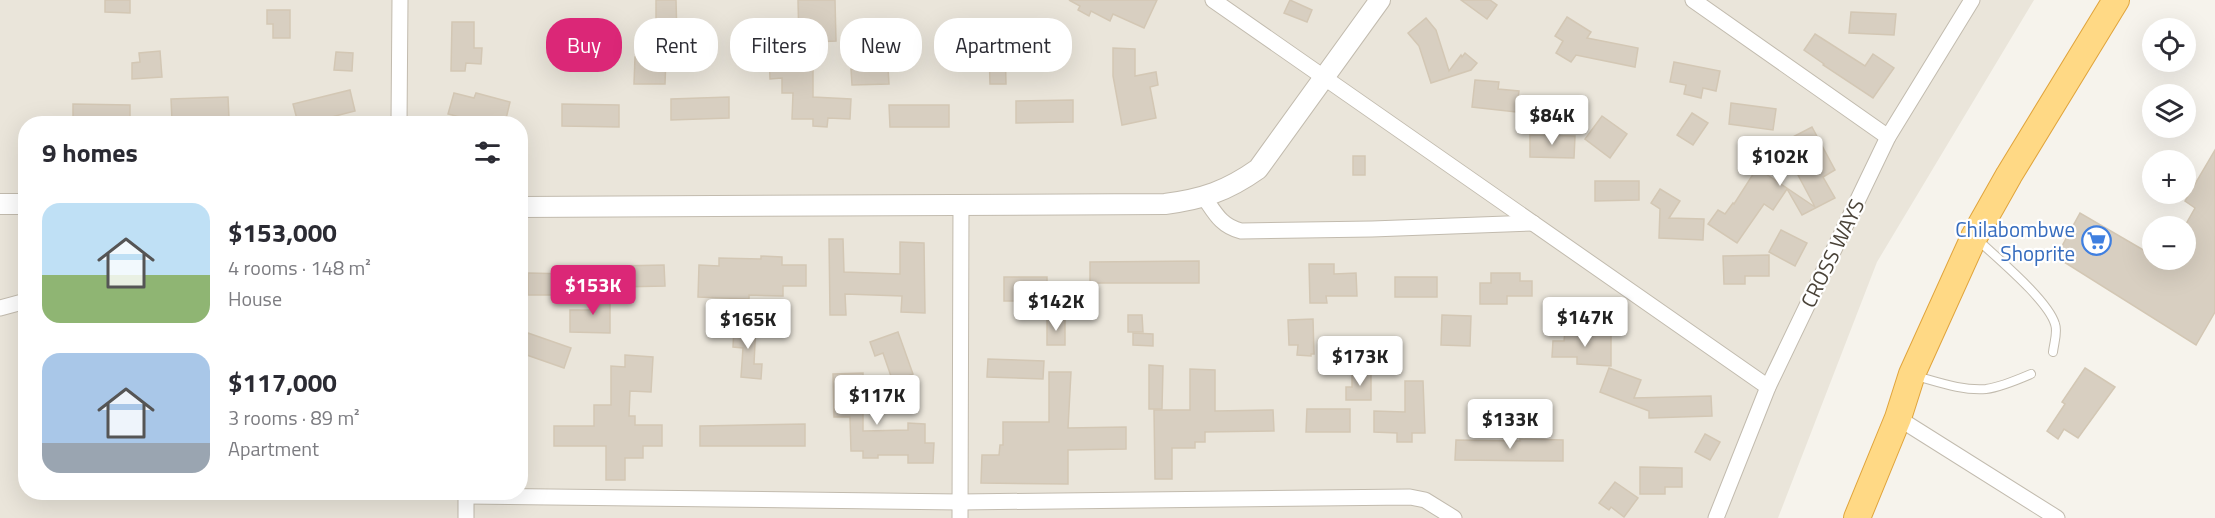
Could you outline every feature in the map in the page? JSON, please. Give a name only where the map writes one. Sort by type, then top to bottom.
[{"type":"highway","points":[[1857,518],[1898,418],[1912,374],[1974,237],[2116,0]]},
{"type":"street","points":[[399,116],[400,0]]},
{"type":"street","points":[[1213,0],[1768,387]]},
{"type":"street","points":[[528,207],[1165,204],[1204,197],[1218,193],[1258,169],[1380,0]]},
{"type":"street","points":[[1693,0],[1888,137]]},
{"type":"street","name":"CROSS WAYS","points":[[1716,518],[1768,387],[1888,137],[1972,0]]},
{"type":"street","points":[[1204,197],[1220,220],[1229,228],[1241,231],[1533,223]]},
{"type":"street","points":[[0,204],[18,204]]},
{"type":"street","points":[[960,510],[961,204]]},
{"type":"street","points":[[0,308],[18,303]]},
{"type":"street","points":[[1898,418],[2057,518]]},
{"type":"street","points":[[528,496],[960,510],[1410,497],[1425,500],[1454,518]]},
{"type":"street","points":[[466,500],[466,518]]},
{"type":"lane","points":[[1974,237],[2025,284],[2046,308],[2055,324],[2052,352]]},
{"type":"lane","points":[[1912,374],[1952,386],[1986,388],[2031,374]]},
{"type":"shaded area","points":[[0,0],[2034,0],[1877,262],[1778,518],[0,518]]},
{"type":"building","points":[[105,0],[130,0],[130,13],[105,12]]},
{"type":"building","points":[[656,0],[676,0],[676,18],[656,18]]},
{"type":"building","points":[[798,0],[835,0],[836,41],[828,41],[828,18],[798,18]]},
{"type":"building","points":[[1069,0],[1157,0],[1144,28],[1113,14],[1110,21],[1091,11],[1089,16],[1078,10],[1080,6]]},
{"type":"building","points":[[1290,0],[1312,10],[1307,22],[1284,13]]},
{"type":"building","points":[[1461,0],[1490,0],[1497,5],[1487,19]]},
{"type":"building","points":[[267,10],[290,10],[290,38],[273,38],[273,24],[267,24]]},
{"type":"building","points":[[1851,12],[1896,14],[1894,35],[1849,33]]},
{"type":"building","points":[[1567,17],[1591,32],[1587,38],[1638,48],[1635,67],[1576,55],[1571,62],[1556,53],[1563,41],[1555,36]]},
{"type":"building","points":[[1426,18],[1436,30],[1449,71],[1465,53],[1477,63],[1471,70],[1431,83],[1419,46],[1408,33]]},
{"type":"building","points":[[452,22],[474,22],[474,48],[482,48],[481,64],[466,63],[465,71],[451,71]]},
{"type":"building","points":[[1815,34],[1865,66],[1873,54],[1894,68],[1873,98],[1804,50]]},
{"type":"building","points":[[1113,48],[1135,49],[1135,76],[1156,72],[1158,85],[1150,87],[1156,118],[1122,125],[1113,76]]},
{"type":"building","points":[[160,51],[162,77],[132,79],[132,63],[140,62],[139,53]]},
{"type":"building","points":[[336,52],[353,53],[352,71],[334,70]]},
{"type":"building","points":[[1674,62],[1720,71],[1716,91],[1703,88],[1701,98],[1684,94],[1686,85],[1670,82]]},
{"type":"building","points":[[634,72],[665,72],[665,84],[634,84]]},
{"type":"building","points":[[770,72],[813,72],[813,97],[851,99],[850,119],[828,118],[827,127],[813,126],[813,119],[792,119],[793,93],[782,93],[782,78],[770,79]]},
{"type":"building","points":[[851,72],[888,72],[889,84],[852,85]]},
{"type":"building","points":[[990,72],[1006,72],[1006,84],[990,84]]},
{"type":"building","points":[[1475,80],[1499,82],[1498,89],[1519,91],[1516,112],[1472,107]]},
{"type":"building","points":[[350,90],[355,111],[335,116],[296,116],[293,104]]},
{"type":"building","points":[[454,93],[474,98],[476,93],[510,102],[507,116],[448,114]]},
{"type":"building","points":[[228,97],[229,116],[172,116],[171,99]]},
{"type":"building","points":[[729,97],[729,118],[671,120],[671,99]]},
{"type":"building","points":[[1073,100],[1073,122],[1016,123],[1016,101]]},
{"type":"building","points":[[1731,103],[1776,109],[1773,130],[1729,124]]},
{"type":"building","points":[[73,104],[130,105],[130,116],[73,116]]},
{"type":"building","points":[[562,104],[619,105],[619,127],[562,126]]},
{"type":"building","points":[[889,105],[949,105],[949,127],[890,127]]},
{"type":"building","points":[[1692,113],[1708,123],[1693,145],[1677,135]]},
{"type":"building","points":[[1602,116],[1627,134],[1610,158],[1585,139]]},
{"type":"building","points":[[1812,127],[1835,170],[1823,177],[1835,198],[1802,215],[1787,189],[1773,210],[1764,204],[1737,243],[1708,224],[1718,210],[1725,214],[1734,204],[1757,168],[1815,207],[1781,143]]},
{"type":"building","points":[[1530,135],[1575,136],[1574,158],[1530,157]]},
{"type":"building","name":"Chilabombwe Shoprite","points":[[2215,150],[2215,312],[2196,345],[2056,257],[2080,213],[2142,249],[2142,270],[2196,270],[2196,216],[2190,216],[2195,208],[2189,204],[2196,204],[2196,182]]},
{"type":"building","points":[[1353,156],[1365,156],[1365,175],[1353,175]]},
{"type":"building","points":[[1595,181],[1639,181],[1639,200],[1595,201]]},
{"type":"building","points":[[1660,189],[1680,201],[1669,218],[1704,219],[1703,240],[1659,238],[1660,209],[1651,203]]},
{"type":"building","points":[[1781,230],[1807,243],[1795,266],[1769,252]]},
{"type":"building","points":[[829,239],[843,239],[844,272],[900,274],[900,242],[924,243],[925,313],[901,312],[902,296],[845,294],[846,315],[830,315]]},
{"type":"building","points":[[1769,255],[1769,276],[1745,276],[1745,284],[1724,284],[1723,256]]},
{"type":"building","points":[[761,256],[782,257],[782,265],[806,265],[806,286],[783,286],[783,296],[749,295],[749,299],[698,297],[699,265],[719,266],[719,258],[761,259]]},
{"type":"building","points":[[1199,261],[1199,283],[1090,283],[1090,262]]},
{"type":"building","points":[[1309,264],[1334,264],[1334,274],[1356,273],[1357,296],[1326,296],[1327,303],[1310,303]]},
{"type":"building","points":[[664,265],[665,286],[619,287],[618,266]]},
{"type":"building","points":[[528,273],[570,274],[570,295],[528,295]]},
{"type":"building","points":[[1491,273],[1520,273],[1520,281],[1532,281],[1532,296],[1507,296],[1507,304],[1480,304],[1480,283],[1491,283]]},
{"type":"building","points":[[1004,277],[1047,277],[1047,301],[1004,301]]},
{"type":"building","points":[[1395,277],[1437,277],[1437,297],[1395,297]]},
{"type":"building","points":[[593,290],[610,290],[610,333],[570,332],[570,310],[594,310]]},
{"type":"building","points":[[1128,315],[1142,315],[1143,332],[1128,332]]},
{"type":"building","points":[[1442,315],[1471,316],[1470,346],[1441,345]]},
{"type":"building","points":[[1047,318],[1065,319],[1065,345],[1047,345]]},
{"type":"building","points":[[1313,319],[1314,354],[1311,356],[1297,355],[1298,345],[1289,345],[1288,320]]},
{"type":"building","points":[[745,322],[756,323],[754,364],[762,364],[761,379],[741,377],[743,348],[733,347],[734,327],[745,327]]},
{"type":"building","points":[[1565,331],[1611,332],[1611,366],[1577,364],[1577,357],[1552,357],[1553,341],[1564,341]]},
{"type":"building","points":[[898,332],[913,374],[893,382],[883,353],[875,356],[870,342]]},
{"type":"building","points":[[528,333],[571,348],[564,368],[528,355]]},
{"type":"building","points":[[1133,333],[1153,334],[1153,346],[1133,345]]},
{"type":"building","points":[[625,355],[653,357],[651,392],[630,391],[629,416],[635,416],[635,425],[662,425],[662,446],[643,446],[643,458],[625,458],[625,480],[606,480],[606,446],[554,446],[554,426],[594,426],[594,405],[611,405],[611,366],[625,367]]},
{"type":"building","points":[[988,359],[1044,361],[1043,379],[987,377]]},
{"type":"building","points":[[1149,365],[1163,366],[1162,409],[1149,409]]},
{"type":"building","points":[[1609,368],[1641,380],[1634,398],[1711,396],[1712,416],[1649,418],[1649,411],[1600,392]]},
{"type":"building","points":[[2085,368],[2115,387],[2078,438],[2064,429],[2058,439],[2047,431],[2065,404],[2062,402]]},
{"type":"building","points":[[1190,369],[1215,370],[1215,411],[1273,410],[1274,431],[1205,432],[1205,442],[1195,442],[1195,448],[1172,448],[1172,479],[1155,479],[1154,410],[1190,410]]},
{"type":"building","points":[[1049,372],[1071,372],[1068,428],[1126,427],[1126,449],[1068,450],[1068,484],[981,483],[982,455],[999,455],[1000,445],[1003,445],[1003,422],[1049,422]]},
{"type":"building","points":[[1352,372],[1371,372],[1371,400],[1346,400],[1346,387],[1352,387]]},
{"type":"building","points":[[863,373],[863,431],[908,430],[908,423],[925,424],[925,443],[934,443],[933,463],[908,463],[908,455],[878,455],[878,458],[863,458],[863,451],[851,451],[850,417],[834,417],[833,374]]},
{"type":"building","points":[[1405,381],[1423,381],[1425,433],[1412,433],[1412,442],[1397,442],[1397,433],[1374,432],[1374,411],[1405,412]]},
{"type":"building","points":[[1498,400],[1517,400],[1518,416],[1498,417]]},
{"type":"building","points":[[1307,409],[1350,409],[1350,432],[1306,432]]},
{"type":"building","points":[[805,424],[805,446],[700,446],[700,426]]},
{"type":"building","points":[[1705,434],[1720,442],[1710,460],[1695,452]]},
{"type":"building","points":[[1520,439],[1563,440],[1563,461],[1455,460],[1456,440],[1520,441]]},
{"type":"building","points":[[1640,467],[1682,468],[1682,487],[1665,487],[1665,494],[1640,494]]},
{"type":"building","points":[[1615,482],[1638,498],[1624,517],[1611,507],[1609,510],[1599,503]]},
{"type":"place","name":"Chilabombwe Shoprite","points":[[2096,241]]}]
